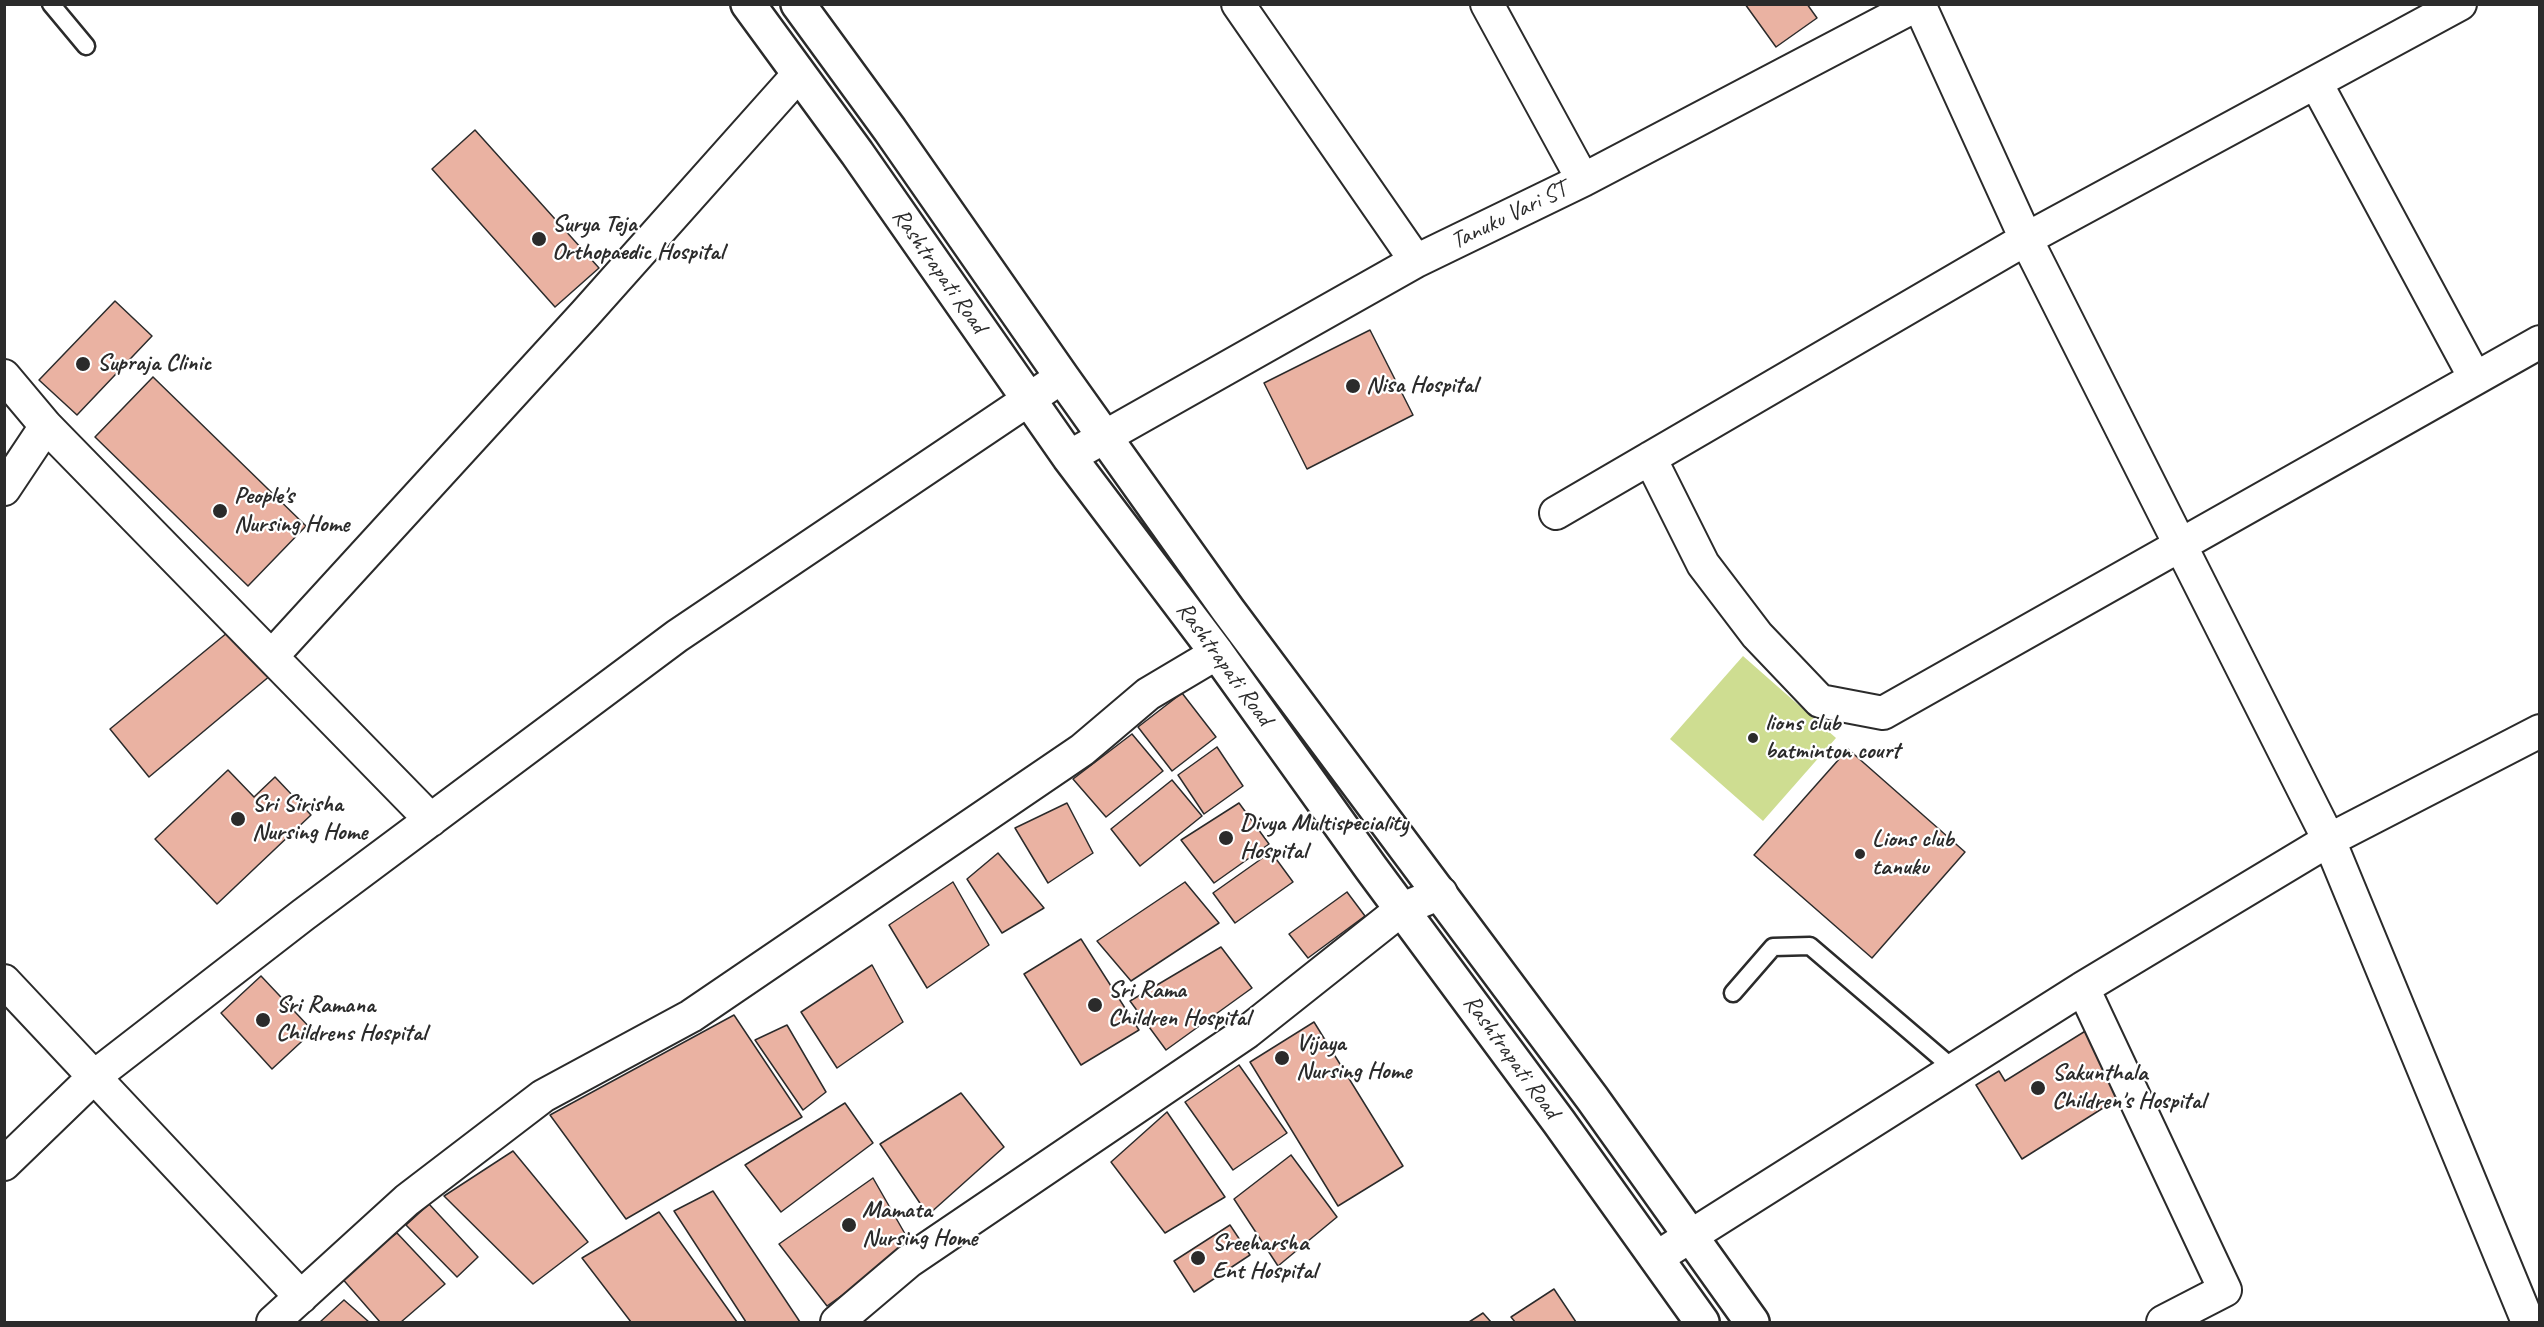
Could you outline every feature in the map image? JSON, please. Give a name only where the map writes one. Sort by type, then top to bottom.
[{"type":"street","name":"Rashtrapati Road","points":[[748,4],[1069,457],[1217,652],[1702,1323]]},
{"type":"street","name":"Rashtrapati Road","points":[[798,4],[890,130],[1228,610],[1441,893],[1752,1323]]},
{"type":"street","points":[[1238,4],[1416,261]]},
{"type":"street","points":[[1487,4],[1583,180]]},
{"type":"street","points":[[1918,4],[2026,239],[2329,840],[2528,1323]]},
{"type":"street","name":"Tanuku Vari ST","points":[[1069,457],[1416,261],[1583,180],[1918,4]]},
{"type":"street","points":[[1556,513],[2026,239],[2460,4]]},
{"type":"street","points":[[272,656],[585,314],[799,74]]},
{"type":"street","points":[[2316,83],[2475,378]]},
{"type":"street","points":[[1650,458],[1702,564],[1756,635],[1820,701],[1882,713],[2540,342]]},
{"type":"street","points":[[4,376],[46,426],[431,820]]},
{"type":"street","points":[[4,1164],[95,1076],[677,636],[1062,377]]},
{"type":"street","points":[[4,489],[46,426]]},
{"type":"street","points":[[273,1323],[407,1200],[543,1096],[691,1016],[1082,750],[1148,694],[1217,652]]},
{"type":"street","points":[[1656,1258],[2083,988],[2329,840],[2540,731]]},
{"type":"street","points":[[837,1323],[909,1261],[1247,1032],[1402,909],[1441,893]]},
{"type":"street","points":[[4,981],[301,1297]]},
{"type":"street","points":[[2083,988],[2226,1290],[2163,1323]]},
{"type":"lane","points":[[51,4],[86,45]]},
{"type":"lane","points":[[1734,993],[1773,947],[1810,946],[1955,1070]]},
{"type":"green space","name":"lions club batminton court","points":[[1743,656],[1836,738],[1763,821],[1670,739]]},
{"type":"building","points":[[1745,4],[1807,4],[1817,18],[1776,47]]},
{"type":"building","points":[[475,130],[599,268],[555,307],[432,169]]},
{"type":"building","points":[[115,301],[152,336],[77,415],[39,380]]},
{"type":"building","points":[[1370,330],[1413,415],[1307,469],[1264,383]]},
{"type":"building","points":[[153,377],[306,526],[248,586],[95,437]]},
{"type":"building","points":[[233,628],[271,675],[149,777],[110,729]]},
{"type":"building","points":[[1182,693],[1216,737],[1172,771],[1138,727]]},
{"type":"building","points":[[1132,734],[1163,771],[1106,817],[1073,779]]},
{"type":"building","points":[[1217,747],[1243,786],[1204,814],[1178,775]]},
{"type":"building","name":"Lions club tanuku","points":[[1848,749],[1965,852],[1872,958],[1754,855]]},
{"type":"building","points":[[228,770],[254,797],[275,777],[311,815],[217,904],[155,839]]},
{"type":"building","points":[[1172,780],[1202,816],[1140,866],[1111,829]]},
{"type":"building","points":[[1067,803],[1093,853],[1048,883],[1015,828]]},
{"type":"building","points":[[1239,803],[1269,844],[1214,883],[1181,840]]},
{"type":"building","points":[[1271,852],[1293,882],[1235,923],[1213,893]]},
{"type":"building","points":[[998,853],[1044,908],[1002,933],[967,879]]},
{"type":"building","points":[[953,882],[989,945],[927,988],[889,925]]},
{"type":"building","points":[[1185,882],[1219,923],[1131,981],[1097,941]]},
{"type":"building","points":[[1347,892],[1365,916],[1308,958],[1289,934]]},
{"type":"building","points":[[1081,939],[1139,1030],[1081,1065],[1024,974]]},
{"type":"building","points":[[1221,947],[1252,988],[1166,1050],[1130,1001]]},
{"type":"building","points":[[872,965],[903,1022],[837,1068],[801,1012]]},
{"type":"building","points":[[261,976],[313,1031],[272,1069],[221,1013]]},
{"type":"building","points":[[734,1015],[802,1117],[626,1219],[550,1115]]},
{"type":"building","points":[[1314,1022],[1403,1166],[1338,1206],[1250,1062]]},
{"type":"building","points":[[787,1025],[826,1092],[803,1110],[755,1040]]},
{"type":"building","points":[[2087,1030],[2127,1093],[2022,1159],[1976,1085],[1999,1071],[2005,1081]]},
{"type":"building","points":[[1239,1065],[1287,1133],[1233,1170],[1185,1102]]},
{"type":"building","points":[[961,1093],[1004,1147],[928,1215],[880,1144]]},
{"type":"building","points":[[845,1103],[873,1143],[781,1212],[745,1165]]},
{"type":"building","points":[[1167,1112],[1225,1197],[1165,1233],[1111,1162]]},
{"type":"building","points":[[513,1151],[588,1242],[533,1284],[444,1196]]},
{"type":"building","points":[[1291,1155],[1337,1217],[1278,1266],[1234,1199]]},
{"type":"building","points":[[873,1178],[912,1246],[827,1306],[779,1244]]},
{"type":"building","points":[[713,1191],[800,1322],[746,1322],[674,1211]]},
{"type":"building","points":[[429,1204],[478,1257],[457,1277],[406,1225]]},
{"type":"building","points":[[659,1212],[737,1322],[631,1322],[582,1258]]},
{"type":"building","points":[[1230,1225],[1250,1255],[1194,1292],[1174,1261]]},
{"type":"building","points":[[397,1233],[445,1284],[401,1322],[380,1322],[340,1276]]},
{"type":"building","points":[[1554,1289],[1576,1322],[1515,1322],[1511,1317]]},
{"type":"building","points":[[344,1300],[369,1322],[320,1322]]},
{"type":"building","points":[[1483,1313],[1491,1322],[1469,1322]]},
{"type":"place","name":"Surya Teja Orthopaedic Hospital","points":[[539,239]]},
{"type":"place","name":"Supraja Clinic","points":[[83,364]]},
{"type":"place","name":"Nisa Hospital","points":[[1353,386]]},
{"type":"place","name":"People's Nursing Home","points":[[220,511]]},
{"type":"place","name":"lions club batminton court","points":[[1753,738]]},
{"type":"place","name":"Sri Sirisha Nursing Home","points":[[238,819]]},
{"type":"place","name":"Divya Multispeciality Hospital","points":[[1226,838]]},
{"type":"place","name":"Lions club tanuku","points":[[1860,854]]},
{"type":"place","name":"Sri Rama Children Hospital","points":[[1095,1005]]},
{"type":"place","name":"Sri Ramana Childrens Hospital","points":[[263,1020]]},
{"type":"place","name":"Vijaya Nursing Home","points":[[1282,1058]]},
{"type":"place","name":"Sakunthala Children's Hospital","points":[[2038,1088]]},
{"type":"place","name":"Mamata Nursing Home","points":[[849,1225]]},
{"type":"place","name":"Sreeharsha Ent Hospital","points":[[1198,1258]]}]
